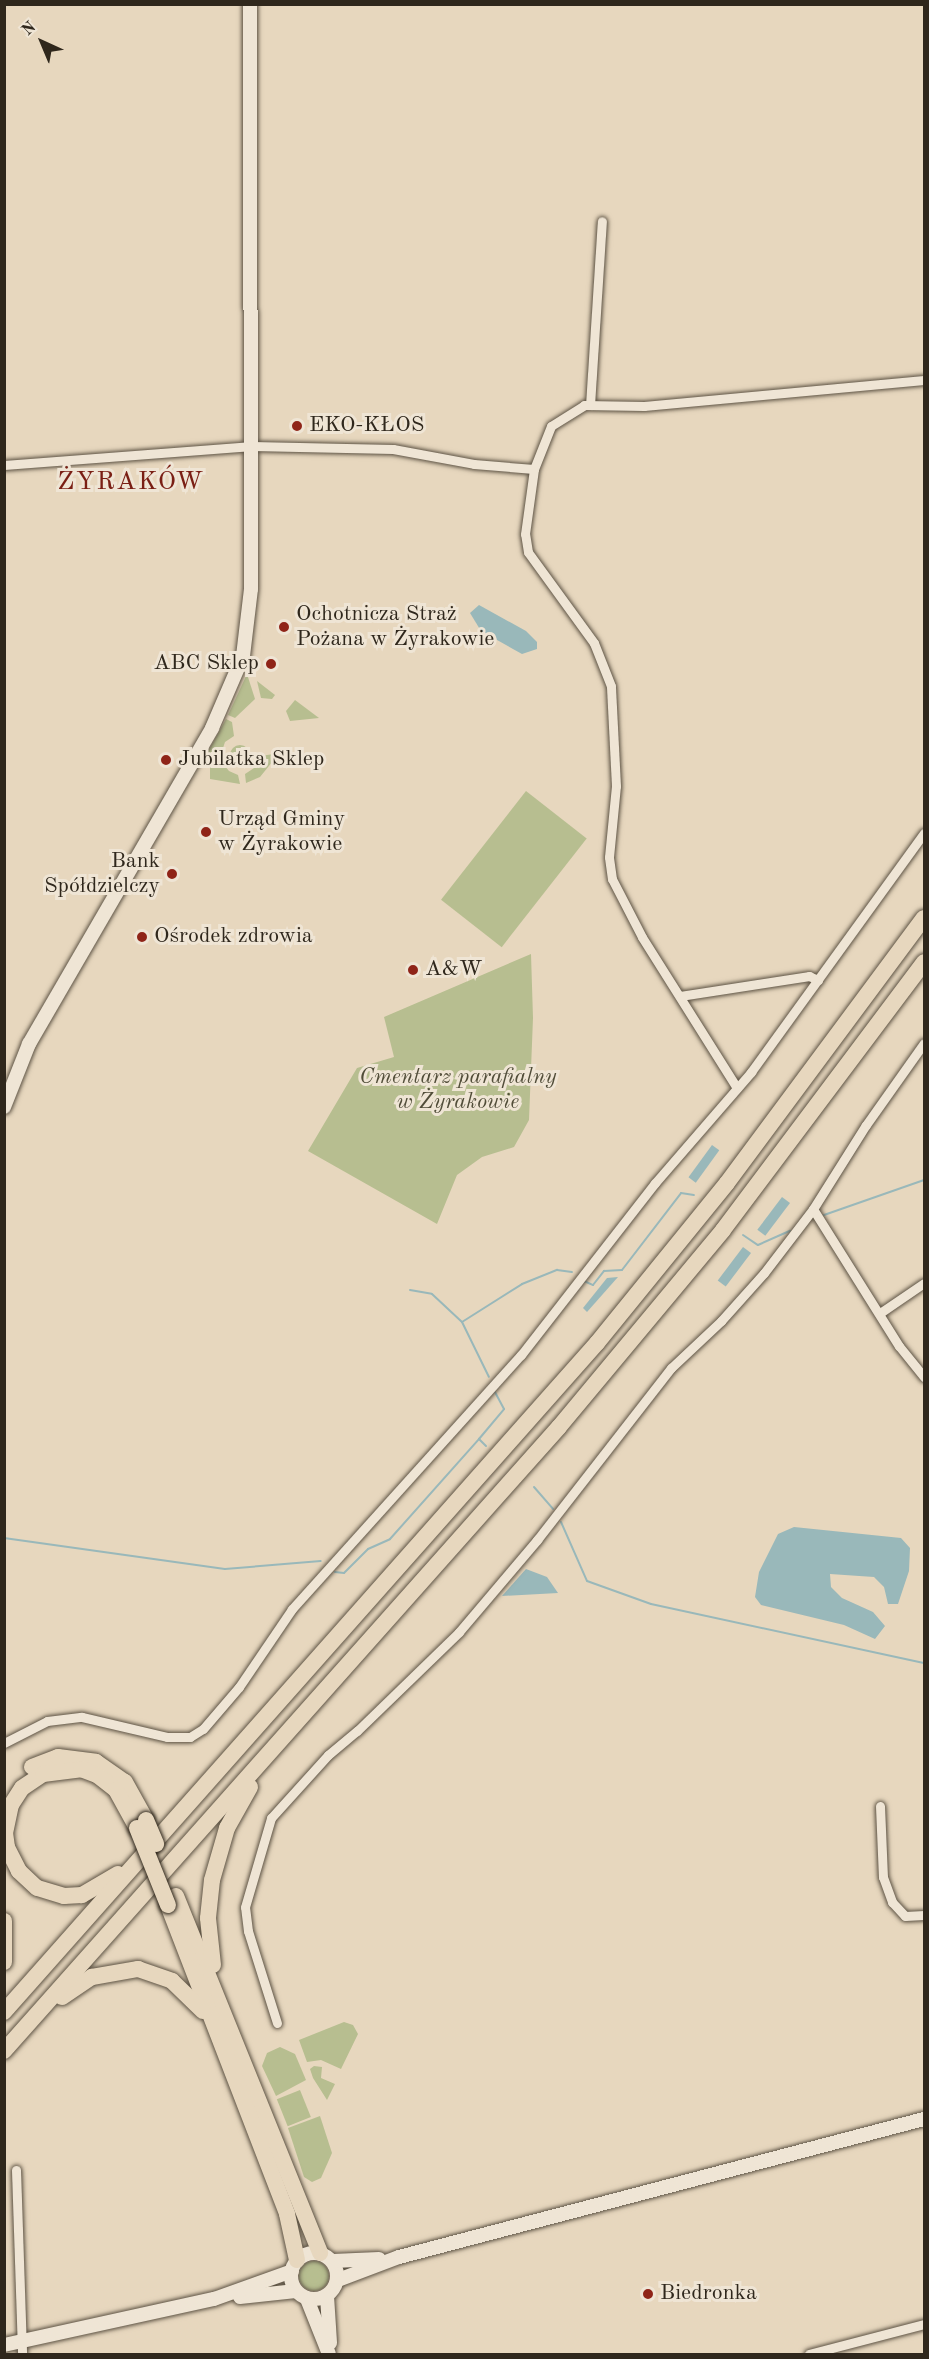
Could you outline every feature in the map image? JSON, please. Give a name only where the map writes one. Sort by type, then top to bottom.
[{"type":"highway","points":[[4,2012],[546,1402],[680,1242],[765,1133],[924,918]]},
{"type":"highway","points":[[4,2051],[559,1427],[700,1260],[924,962]]},
{"type":"highway","points":[[221,2004],[208,1935],[216,1861],[235,1811],[284,1738]]},
{"type":"highway","points":[[4,1794],[16,1779],[40,1762],[68,1756],[87,1759],[111,1770],[125,1782],[172,1900],[221,2043],[287,2214],[294,2265]]},
{"type":"highway","points":[[142,1824],[110,1784],[88,1771],[72,1768],[43,1773],[22,1788],[11,1806],[5,1833],[10,1855],[24,1877],[45,1892],[73,1896],[90,1893],[109,1881],[162,1836]]},
{"type":"highway","points":[[172,1900],[221,2004],[326,2257]]},
{"type":"highway","points":[[4,1921],[4,1962]]},
{"type":"highway","points":[[25,2028],[92,1977],[138,1969],[164,1976],[183,1987],[206,2015],[221,2043]]},
{"type":"street","points":[[4,1107],[28,1044],[212,728],[240,666],[251,589],[250,4]]},
{"type":"street","points":[[590,405],[602,221]]},
{"type":"street","points":[[737,1088],[642,937],[612,879],[609,857],[616,786],[610,686],[594,643],[528,552],[525,534],[534,469],[551,426],[590,405],[645,406],[924,380]]},
{"type":"street","points":[[4,465],[252,446],[393,449],[466,463],[534,469]]},
{"type":"street","points":[[4,1743],[47,1721],[82,1717],[167,1737],[190,1737],[203,1729],[239,1687],[292,1609],[521,1355],[655,1183],[737,1088],[819,980],[924,833]]},
{"type":"street","points":[[680,996],[809,976],[819,980]]},
{"type":"street","points":[[277,2023],[248,1931],[245,1907],[271,1818],[327,1755],[459,1632],[537,1540],[671,1368],[721,1322],[813,1209],[866,1125],[924,1043]]},
{"type":"street","points":[[813,1209],[924,1377]]},
{"type":"street","points":[[880,1313],[924,1283]]},
{"type":"street","points":[[880,1806],[883,1877],[892,1902],[905,1916],[924,1915]]},
{"type":"street","points":[[330,2355],[327,2296],[338,2280],[399,2257],[924,2119]]},
{"type":"street","points":[[16,2170],[22,2348]]},
{"type":"street","points":[[4,2345],[22,2348],[214,2299],[294,2265],[308,2253],[326,2257],[399,2257]]},
{"type":"street","points":[[326,2257],[338,2280]]},
{"type":"street","points":[[294,2265],[302,2295],[330,2355]]},
{"type":"street","points":[[214,2299],[327,2296]]},
{"type":"street","points":[[809,2355],[924,2324]]},
{"type":"green space","points":[[247,674],[255,699],[235,718],[228,715]]},
{"type":"green space","points":[[257,681],[275,695],[272,699],[261,698]]},
{"type":"green space","points":[[295,700],[319,718],[290,721],[286,711]]},
{"type":"green space","points":[[226,719],[232,722],[234,736],[225,742],[221,754],[205,757]]},
{"type":"green space","points":[[240,745],[247,748],[250,755],[247,762],[240,765],[233,762],[230,755],[233,748]]},
{"type":"green space","points":[[274,754],[277,756],[260,777],[246,783],[245,774],[257,766],[260,756]]},
{"type":"green space","points":[[221,761],[229,771],[238,775],[240,784],[210,779],[210,762]]},
{"type":"green space","points":[[526,791],[587,838],[502,947],[441,900]]},
{"type":"green space","name":"Cmentarz parafialny w Żyrakowie","points":[[531,954],[533,1018],[529,1120],[514,1147],[482,1157],[457,1175],[437,1224],[308,1151],[357,1068],[394,1057],[384,1017]]},
{"type":"green space","points":[[344,2022],[353,2025],[358,2034],[341,2069],[321,2060],[307,2062],[299,2040]]},
{"type":"green space","points":[[280,2047],[295,2054],[306,2080],[276,2096],[262,2066],[267,2053]]},
{"type":"green space","points":[[314,2066],[322,2067],[321,2078],[335,2084],[327,2100],[313,2078],[310,2069]]},
{"type":"green space","points":[[300,2090],[311,2117],[288,2126],[277,2099]]},
{"type":"green space","points":[[320,2116],[332,2153],[321,2178],[312,2182],[304,2177],[288,2128]]},
{"type":"green space","points":[[314,2261],[325,2265],[329,2276],[325,2287],[314,2291],[303,2287],[299,2276],[303,2265]]},
{"type":"water","points":[[479,605],[526,631],[537,642],[537,649],[522,654],[481,631],[470,613]]},
{"type":"water","points":[[712,1145],[719,1150],[696,1183],[688,1177]]},
{"type":"water","points":[[782,1197],[790,1203],[765,1236],[757,1230]]},
{"type":"water","points":[[743,1247],[751,1253],[726,1287],[718,1281]]},
{"type":"water","points":[[618,1277],[587,1312],[583,1308],[607,1278]]},
{"type":"water","points":[[794,1527],[901,1538],[910,1548],[909,1571],[898,1604],[888,1604],[884,1587],[874,1577],[830,1574],[831,1587],[842,1598],[873,1612],[885,1626],[875,1639],[844,1625],[761,1605],[755,1597],[759,1572],[778,1534]]},
{"type":"water","points":[[526,1569],[547,1577],[558,1593],[502,1596]]},
{"type":"waterway","points":[[824,1215],[924,1180]]},
{"type":"waterway","points":[[584,1281],[593,1285],[604,1271],[622,1270],[681,1193],[694,1195]]},
{"type":"waterway","points":[[743,1235],[758,1245],[790,1231]]},
{"type":"waterway","points":[[462,1322],[522,1284],[557,1270],[572,1272]]},
{"type":"waterway","points":[[410,1290],[432,1294],[462,1322],[489,1377]]},
{"type":"waterway","points":[[486,1446],[479,1439],[504,1409],[495,1392]]},
{"type":"waterway","points":[[335,1572],[344,1573],[368,1549],[390,1539],[479,1439]]},
{"type":"waterway","points":[[534,1487],[553,1509]]},
{"type":"waterway","points":[[561,1522],[587,1581],[651,1604],[924,1663]]},
{"type":"waterway","points":[[4,1538],[225,1569],[321,1561]]},
{"type":"place","name":"EKO-KŁOS","points":[[297,426]]},
{"type":"place","name":"Ochotnicza Straż Pożana w Żyrakowie","points":[[284,627]]},
{"type":"place","name":"ABC Sklep","points":[[271,664]]},
{"type":"place","name":"Jubilatka Sklep","points":[[166,760]]},
{"type":"place","name":"Urząd Gminy w Żyrakowie","points":[[206,832]]},
{"type":"place","name":"Bank Spółdzielczy","points":[[172,874]]},
{"type":"place","name":"Ośrodek zdrowia","points":[[142,937]]},
{"type":"place","name":"A&W","points":[[413,970]]},
{"type":"place","name":"Biedronka","points":[[648,2294]]},
{"type":"district","name":"ŻYRAKÓW","points":[[131,483]]}]
